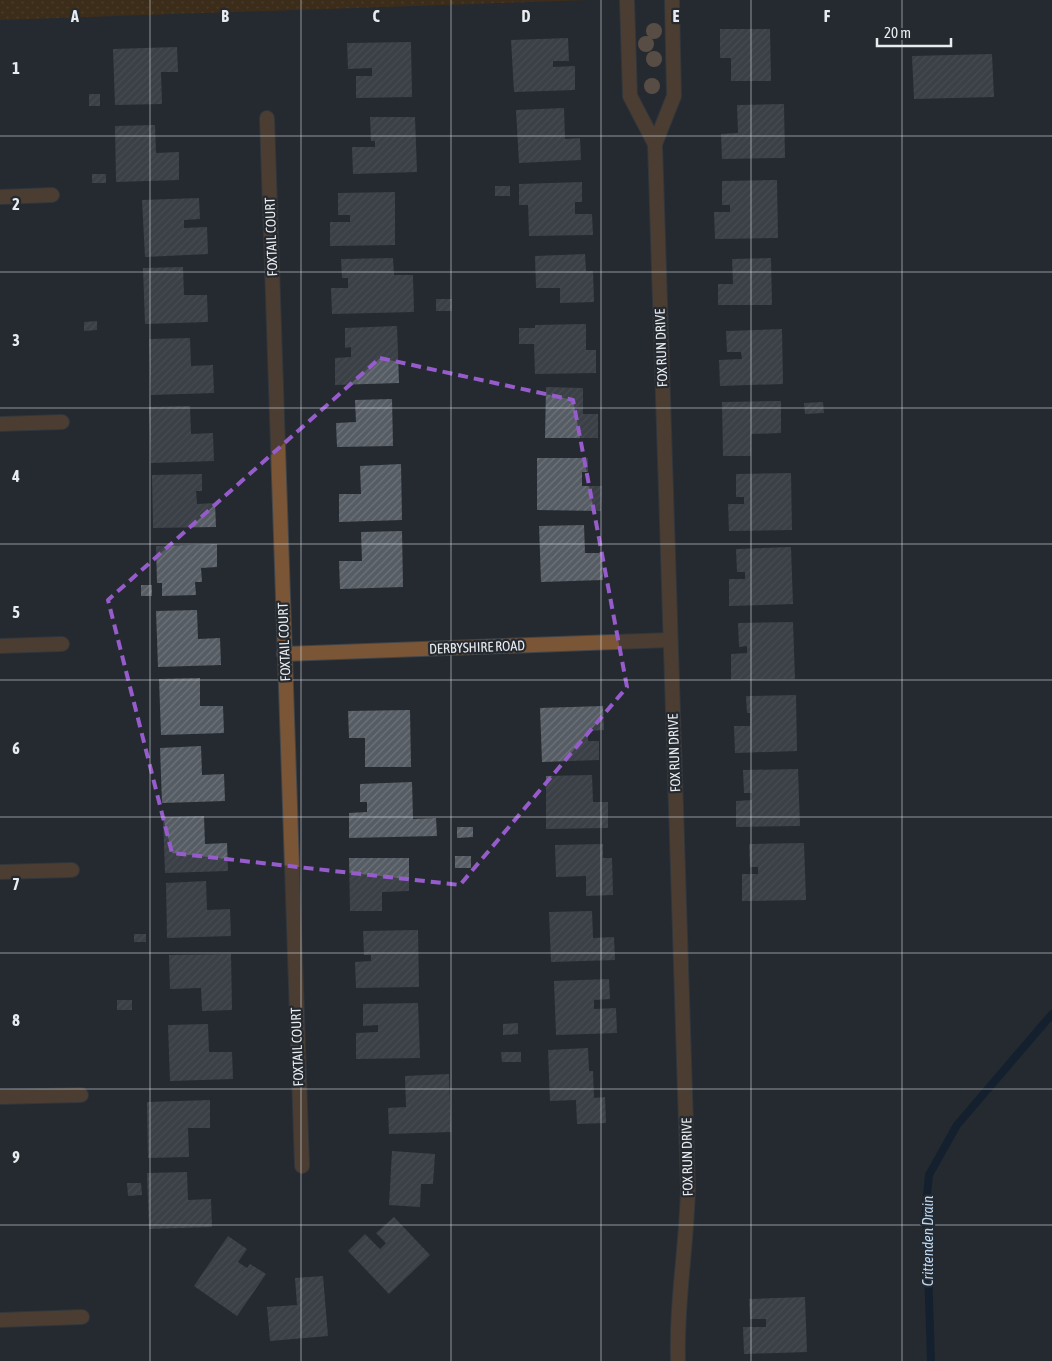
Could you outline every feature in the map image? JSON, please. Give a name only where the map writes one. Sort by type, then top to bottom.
[{"type":"street","name":"FOX RUN DRIVE","points":[[627,0],[630,96],[655,144]]},
{"type":"street","name":"FOX RUN DRIVE","points":[[672,0],[674,96],[655,144],[688,1187],[687,1226],[677,1340],[678,1361]]},
{"type":"street","name":"FOXTAIL COURT","points":[[267,118],[302,1166]]},
{"type":"street","points":[[0,197],[52,195]]},
{"type":"street","points":[[0,424],[62,422]]},
{"type":"street","name":"DERBYSHIRE ROAD","points":[[284,654],[670,640]]},
{"type":"street","points":[[0,646],[62,644]]},
{"type":"street","points":[[0,872],[72,870]]},
{"type":"street","points":[[0,1097],[80,1095]]},
{"type":"street","points":[[0,1320],[82,1317]]},
{"type":"highlighted area","points":[[380,358],[573,400],[627,687],[460,885],[172,853],[108,600]]},
{"type":"shaded area","points":[[0,0],[589,0],[0,20]]},
{"type":"building","points":[[720,29],[770,29],[771,81],[731,81],[731,58],[720,58]]},
{"type":"building","points":[[568,38],[569,61],[553,61],[553,67],[575,66],[575,90],[514,92],[511,40]]},
{"type":"building","points":[[411,42],[412,97],[356,98],[356,76],[372,76],[372,68],[348,69],[347,43]]},
{"type":"building","points":[[177,47],[178,72],[161,72],[162,104],[115,105],[113,49]]},
{"type":"building","points":[[992,54],[994,97],[914,99],[912,56]]},
{"type":"building","points":[[89,94],[100,94],[100,106],[89,106]]},
{"type":"building","points":[[784,104],[785,158],[722,159],[721,134],[738,133],[737,105]]},
{"type":"building","points":[[564,108],[565,139],[580,138],[581,160],[519,163],[516,110]]},
{"type":"building","points":[[370,117],[415,117],[417,172],[353,174],[352,147],[375,147],[375,141],[371,141]]},
{"type":"building","points":[[155,125],[156,153],[179,152],[179,180],[116,182],[115,126]]},
{"type":"building","points":[[92,174],[106,174],[106,183],[92,183]]},
{"type":"building","points":[[777,180],[778,238],[715,239],[714,212],[730,212],[730,205],[722,205],[722,181]]},
{"type":"building","points":[[582,182],[582,202],[575,202],[575,214],[592,214],[593,235],[529,236],[528,205],[519,205],[519,184]]},
{"type":"building","points":[[495,186],[510,186],[510,196],[495,196]]},
{"type":"building","points":[[395,192],[395,245],[330,246],[330,222],[350,222],[350,215],[338,215],[338,193]]},
{"type":"building","points":[[199,198],[200,219],[184,220],[184,228],[207,227],[208,254],[145,257],[142,200]]},
{"type":"building","points":[[585,254],[586,271],[593,271],[594,302],[560,303],[560,288],[536,288],[535,256]]},
{"type":"building","points":[[393,258],[394,275],[413,275],[414,312],[332,314],[331,288],[348,288],[348,278],[342,278],[341,259]]},
{"type":"building","points":[[771,258],[772,305],[718,305],[718,284],[733,284],[732,259]]},
{"type":"building","points":[[183,267],[184,295],[207,295],[208,322],[145,324],[143,268]]},
{"type":"building","points":[[436,299],[452,299],[452,311],[436,311]]},
{"type":"building","points":[[97,321],[97,330],[84,331],[84,322]]},
{"type":"building","points":[[586,324],[586,350],[596,350],[596,373],[535,374],[534,344],[519,344],[519,328],[535,328],[535,325]]},
{"type":"building","points":[[397,326],[399,383],[335,385],[335,358],[351,357],[351,347],[345,348],[345,328]]},
{"type":"building","points":[[782,329],[783,384],[720,386],[719,360],[742,359],[741,352],[727,352],[726,331]]},
{"type":"building","points":[[190,338],[191,366],[213,365],[214,393],[151,395],[149,339]]},
{"type":"building","points":[[546,387],[583,388],[583,414],[598,414],[598,438],[545,438]]},
{"type":"building","points":[[392,399],[393,446],[337,447],[336,423],[356,422],[355,400]]},
{"type":"building","points":[[781,401],[781,433],[751,434],[751,456],[723,456],[722,402]]},
{"type":"building","points":[[823,402],[824,413],[805,414],[804,403]]},
{"type":"building","points":[[190,406],[191,434],[213,433],[214,461],[151,463],[149,407]]},
{"type":"building","points":[[537,458],[588,458],[588,472],[582,472],[582,486],[602,486],[601,511],[537,510]]},
{"type":"building","points":[[401,464],[402,520],[339,522],[339,494],[361,494],[360,466]]},
{"type":"building","points":[[791,473],[792,530],[729,531],[728,504],[744,504],[744,497],[736,497],[736,474]]},
{"type":"building","points":[[202,474],[202,491],[196,491],[197,504],[215,503],[216,527],[153,528],[152,475]]},
{"type":"building","points":[[584,525],[585,553],[602,553],[603,580],[541,582],[539,526]]},
{"type":"building","points":[[402,531],[403,587],[340,589],[339,561],[362,561],[361,532]]},
{"type":"building","points":[[217,544],[217,567],[201,568],[202,582],[195,582],[196,595],[162,596],[162,583],[157,583],[156,546]]},
{"type":"building","points":[[791,547],[793,604],[729,606],[729,579],[745,579],[745,572],[737,572],[736,549]]},
{"type":"building","points":[[141,585],[152,585],[152,596],[141,596]]},
{"type":"building","points":[[197,610],[198,639],[220,638],[221,665],[158,667],[156,611]]},
{"type":"building","points":[[793,622],[795,679],[731,680],[731,654],[747,653],[747,646],[739,647],[738,623]]},
{"type":"building","points":[[200,678],[200,706],[223,706],[224,733],[161,735],[159,679]]},
{"type":"building","points":[[796,695],[797,751],[735,753],[734,726],[750,726],[750,713],[747,713],[746,696]]},
{"type":"building","points":[[603,706],[604,730],[588,731],[588,741],[599,741],[599,760],[542,762],[540,708]]},
{"type":"building","points":[[410,710],[411,767],[365,767],[365,738],[349,738],[348,711]]},
{"type":"building","points":[[201,746],[202,775],[224,774],[225,801],[162,803],[160,748]]},
{"type":"building","points":[[798,769],[800,826],[736,827],[736,801],[752,800],[752,793],[744,793],[743,770]]},
{"type":"building","points":[[592,775],[593,802],[608,802],[608,828],[546,829],[546,776]]},
{"type":"building","points":[[412,782],[413,819],[436,818],[437,836],[349,838],[349,813],[367,812],[367,802],[360,802],[360,784]]},
{"type":"building","points":[[204,816],[205,844],[227,843],[228,871],[165,873],[163,817]]},
{"type":"building","points":[[457,827],[473,827],[473,837],[457,838]]},
{"type":"building","points":[[804,843],[806,900],[742,901],[742,874],[758,874],[758,867],[750,867],[749,844]]},
{"type":"building","points":[[603,844],[603,858],[612,858],[613,895],[586,896],[586,876],[556,877],[555,845]]},
{"type":"building","points":[[455,856],[471,856],[471,868],[455,868]]},
{"type":"building","points":[[349,858],[409,858],[409,891],[382,892],[382,911],[350,911]]},
{"type":"building","points":[[206,881],[207,910],[230,909],[231,936],[167,938],[166,883]]},
{"type":"building","points":[[592,911],[593,938],[614,937],[615,960],[551,962],[549,912]]},
{"type":"building","points":[[418,930],[419,987],[356,988],[355,962],[371,961],[371,955],[364,955],[363,931]]},
{"type":"building","points":[[134,934],[146,934],[146,942],[134,942]]},
{"type":"building","points":[[231,954],[232,1010],[202,1011],[201,988],[170,989],[169,955]]},
{"type":"building","points":[[609,979],[610,999],[594,1000],[594,1009],[616,1008],[617,1033],[556,1035],[554,981]]},
{"type":"building","points":[[117,1000],[132,1000],[132,1010],[117,1010]]},
{"type":"building","points":[[418,1003],[420,1058],[356,1059],[356,1033],[378,1032],[378,1025],[363,1026],[363,1004]]},
{"type":"building","points":[[518,1023],[518,1034],[503,1035],[503,1024]]},
{"type":"building","points":[[208,1024],[209,1052],[232,1052],[233,1079],[170,1081],[168,1025]]},
{"type":"building","points":[[588,1048],[589,1071],[593,1071],[594,1098],[605,1097],[606,1123],[577,1124],[576,1100],[550,1101],[548,1050]]},
{"type":"building","points":[[501,1052],[521,1052],[521,1062],[502,1062]]},
{"type":"building","points":[[449,1074],[451,1132],[389,1134],[388,1108],[406,1107],[405,1076]]},
{"type":"building","points":[[210,1100],[210,1128],[188,1128],[189,1157],[148,1158],[147,1102]]},
{"type":"building","points":[[392,1151],[435,1154],[433,1184],[421,1184],[420,1207],[389,1205]]},
{"type":"building","points":[[187,1172],[188,1200],[211,1199],[212,1227],[149,1229],[147,1173]]},
{"type":"building","points":[[127,1183],[141,1183],[142,1195],[128,1196]]},
{"type":"building","points":[[394,1217],[430,1255],[389,1294],[348,1251],[365,1234],[380,1249],[386,1243],[376,1233]]},
{"type":"building","points":[[228,1236],[247,1249],[238,1262],[247,1268],[250,1264],[266,1274],[237,1316],[194,1286]]},
{"type":"building","points":[[323,1276],[328,1336],[270,1341],[267,1307],[297,1305],[295,1278]]},
{"type":"building","points":[[805,1297],[807,1352],[744,1354],[743,1327],[766,1327],[766,1319],[750,1319],[749,1299]]},
{"type":"waterway","name":"Crittenden Drain","points":[[931,1361],[926,1205],[929,1175],[957,1125],[1052,1014]]}]
